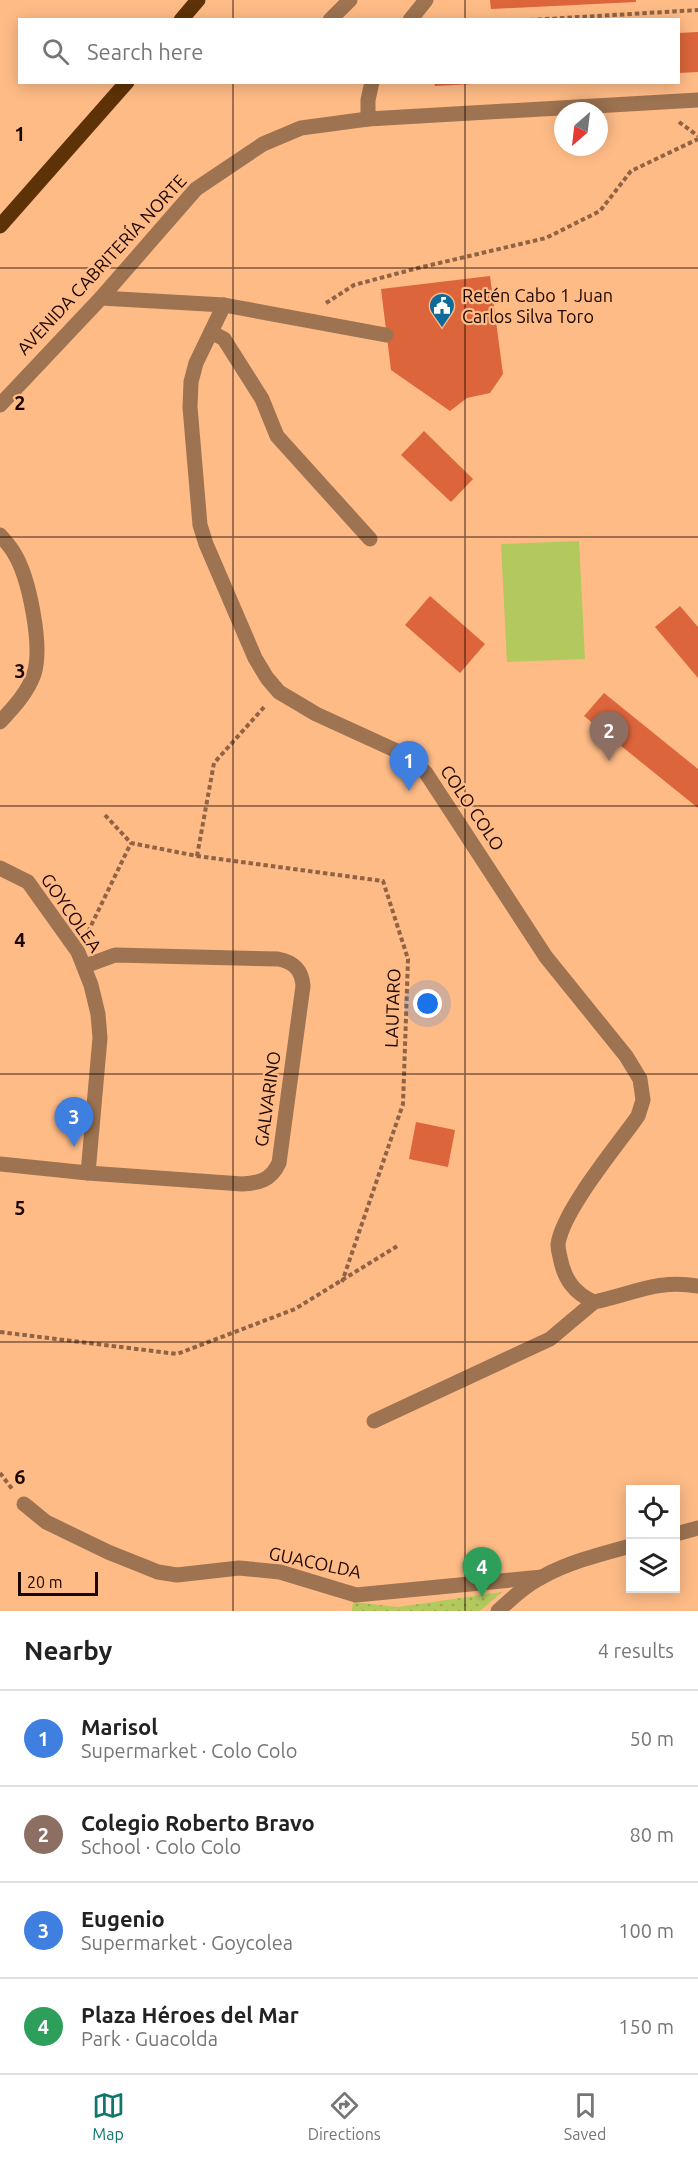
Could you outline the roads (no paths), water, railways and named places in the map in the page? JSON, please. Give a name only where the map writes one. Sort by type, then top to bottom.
[{"type":"main road","points":[[183,18],[198,0]]},
{"type":"main road","points":[[0,226],[125,84]]},
{"type":"street","points":[[332,18],[351,0]]},
{"type":"street","points":[[412,18],[426,0]]},
{"type":"street","points":[[368,119],[368,100],[372,84]]},
{"type":"street","name":"AVENIDA CABRITERÍA NORTE","points":[[0,405],[101,298],[196,189],[263,144],[301,128],[368,119],[698,100]]},
{"type":"street","points":[[101,298],[224,305],[386,335]]},
{"type":"street","name":"COLO COLO","points":[[224,305],[196,363],[191,382],[190,399],[200,525],[255,658],[279,692],[316,714],[410,757],[426,773],[546,957],[626,1056],[640,1078],[643,1100],[638,1116],[568,1214],[558,1245],[562,1269],[571,1286],[582,1297],[594,1302]]},
{"type":"street","points":[[211,332],[224,339],[262,399],[277,436],[370,539]]},
{"type":"street","points":[[0,535],[14,553],[25,579],[34,619],[37,659],[33,675],[23,695],[0,722]]},
{"type":"street","name":"GOYCOLEA","points":[[0,868],[28,882],[82,959],[98,1014],[100,1038],[88,1173]]},
{"type":"street","name":"GALVARINO","points":[[0,1164],[88,1173],[257,1184],[268,1179],[279,1164],[303,986],[302,976],[297,968],[288,961],[278,959],[115,956],[82,959]]},
{"type":"street","points":[[374,1421],[550,1340],[594,1302],[654,1285],[698,1286]]},
{"type":"street","name":"GUACOLDA","points":[[24,1504],[46,1522],[108,1552],[158,1572],[177,1575],[239,1568],[280,1572],[356,1594],[542,1576]]},
{"type":"street","points":[[680,1533],[698,1528]]},
{"type":"street","name":"GUACOLDA","points":[[498,1611],[542,1576],[626,1547]]},
{"type":"place","name":"Retén Cabo 1 Juan Carlos Silva Toro","points":[[442,329]]},
{"type":"place","name":"Colegio Roberto Bravo","points":[[609,761]]},
{"type":"place","name":"Marisol","points":[[409,791]]},
{"type":"place","name":"Eugenio","points":[[74,1147]]},
{"type":"place","name":"Plaza Héroes del Mar","points":[[482,1597]]}]
